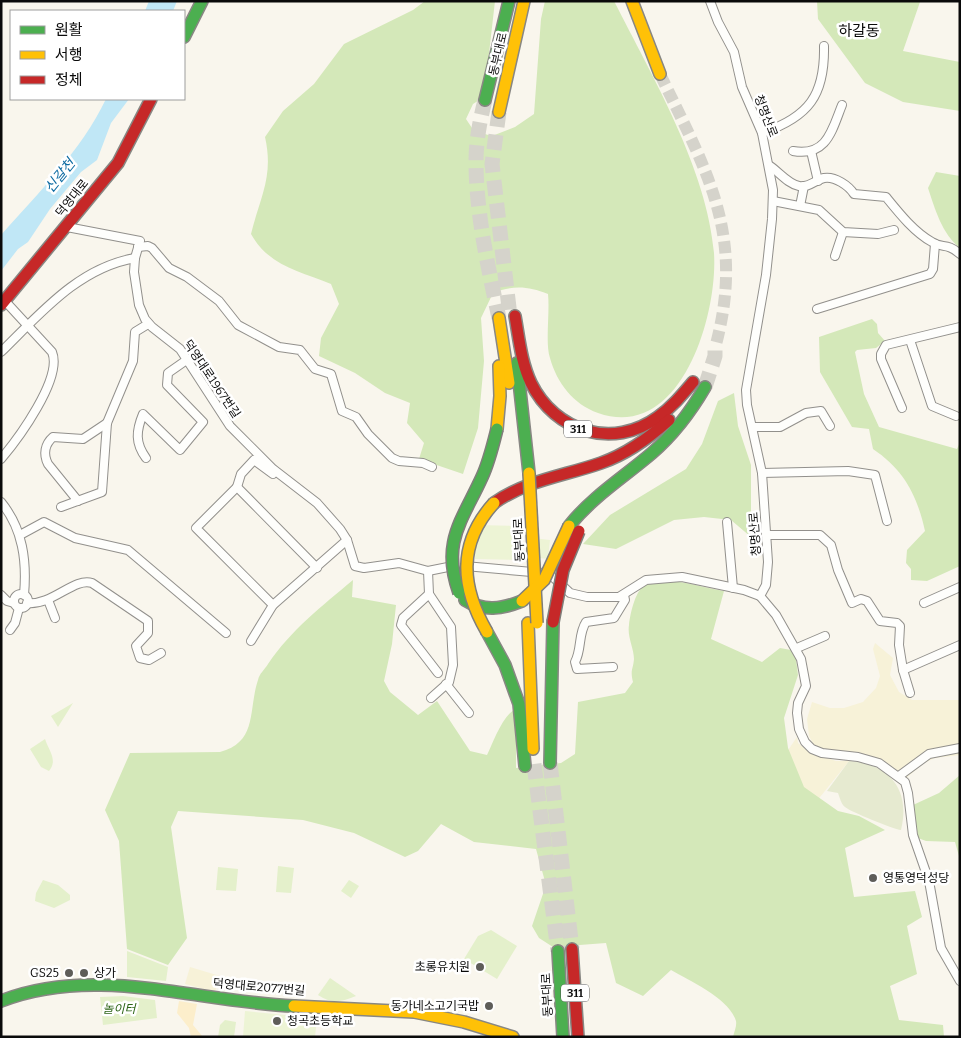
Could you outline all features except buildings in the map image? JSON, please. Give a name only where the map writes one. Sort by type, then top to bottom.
[{"type":"main road","points":[[185,35],[202,1]]},
{"type":"main road","name":"동부대로","points":[[485,100],[510,1]]},
{"type":"main road","name":"동부대로","points":[[499,112],[524,1]]},
{"type":"main road","points":[[632,1],[660,74]]},
{"type":"main road","name":"덕영대로","points":[[3,303],[118,163],[151,100]]},
{"type":"main road","name":"동부대로","points":[[574,529],[563,570],[553,622],[550,664],[550,763],[533,623],[526,477],[513,316],[523,362],[534,389],[553,412],[582,431],[611,436],[641,429],[670,410],[701,385]]},
{"type":"main road","name":"동부대로","points":[[526,477],[495,318],[499,376],[497,429],[483,475],[458,523],[452,543],[451,566],[459,593],[470,603],[482,608],[498,608],[522,601],[544,580],[574,529]]},
{"type":"main road","name":"311","points":[[526,477],[601,463],[637,446],[671,418],[701,385]]},
{"type":"main road","name":"311","points":[[574,529],[652,463],[678,436],[696,412],[701,385]]},
{"type":"main road","name":"동부대로","points":[[526,477],[494,503],[479,521],[473,534],[469,554],[469,588],[474,608],[505,665],[519,704],[529,765],[533,623]]},
{"type":"main road","name":"311","points":[[572,949],[578,1037]]},
{"type":"main road","name":"동부대로","points":[[558,951],[563,1037]]},
{"type":"main road","name":"덕영대로2077번길","points":[[1,1001],[9,996],[54,986],[100,985],[268,1004],[414,1012],[470,1023],[513,1037]]},
{"type":"street","name":"청명산로","points":[[710,1],[718,22],[734,52],[742,87],[762,133],[770,166],[773,201],[766,274],[746,377],[747,404],[762,473],[766,535],[768,577],[760,596]]},
{"type":"street","points":[[762,133],[788,123],[814,100],[824,67],[824,46]]},
{"type":"street","points":[[793,151],[802,153],[811,151],[827,140],[842,105]]},
{"type":"street","points":[[811,151],[818,181]]},
{"type":"street","points":[[770,166],[790,183],[804,186],[828,178],[847,185],[854,194],[886,197],[901,216],[935,244],[950,246],[960,254]]},
{"type":"street","points":[[800,206],[804,186]]},
{"type":"street","points":[[773,201],[819,210],[843,232],[878,234],[894,230]]},
{"type":"street","points":[[61,507],[102,492],[107,423],[133,361],[135,332],[148,324],[136,293],[134,258],[140,241],[136,238],[67,227]]},
{"type":"street","points":[[835,256],[843,232]]},
{"type":"street","points":[[818,309],[930,274],[933,268],[935,244]]},
{"type":"street","points":[[138,247],[148,246],[152,248],[168,268],[187,277],[219,301],[238,325],[279,347],[300,350],[315,369],[331,374],[342,411],[356,417],[368,434],[392,458],[399,461],[423,462],[432,467]]},
{"type":"street","points":[[1,352],[48,306],[74,284],[120,261],[134,258]]},
{"type":"street","points":[[1,459],[36,410],[53,366],[52,352],[29,325],[3,303]]},
{"type":"street","name":"덕영대로1967번길","points":[[148,324],[174,343],[188,358],[230,426],[273,469],[317,503],[346,540],[355,566],[360,569],[399,562],[428,571],[458,566],[543,573],[553,577],[566,591],[574,595],[619,597],[624,595]]},
{"type":"street","points":[[902,408],[880,357],[887,344],[910,340],[960,326]]},
{"type":"street","points":[[910,340],[932,406],[956,416]]},
{"type":"street","points":[[146,458],[137,444],[139,424],[143,414],[180,450],[203,422],[167,385],[168,373],[188,358]]},
{"type":"street","points":[[753,427],[780,427],[806,413],[821,411],[830,426]]},
{"type":"street","points":[[78,500],[48,464],[45,456],[47,446],[53,437],[83,439],[107,423]]},
{"type":"street","points":[[273,605],[196,528],[237,487],[241,474],[254,460],[295,490],[298,489]]},
{"type":"street","points":[[762,473],[848,471],[875,475],[887,521]]},
{"type":"street","points":[[237,487],[317,568]]},
{"type":"street","points":[[1,502],[20,535],[25,567],[24,595],[27,603]]},
{"type":"street","points":[[20,535],[44,522],[75,538],[124,548],[226,632]]},
{"type":"street","points":[[727,522],[733,588]]},
{"type":"street","points":[[766,535],[820,535],[826,538],[831,545],[838,570],[852,603],[861,599],[868,601],[880,621],[896,623],[900,626],[899,645],[903,670],[910,693]]},
{"type":"street","points":[[250,641],[273,605],[317,568],[346,540]]},
{"type":"street","points":[[428,571],[429,594],[451,630],[453,670],[446,684],[431,698]]},
{"type":"street","points":[[613,667],[577,668],[575,662],[580,653],[580,635],[586,622],[614,618],[625,600],[624,595],[642,582],[660,578],[686,578],[760,596],[776,615],[797,648],[803,666],[806,684],[798,703],[797,713],[799,729],[805,742],[818,752],[834,756],[858,757],[876,762],[899,776],[905,782],[913,835],[929,881],[940,948],[960,981]]},
{"type":"street","points":[[1,596],[7,601],[23,607],[27,603],[48,600],[81,582],[92,583],[148,621],[148,633],[136,646],[140,658],[149,660],[161,653]]},
{"type":"street","points":[[924,602],[960,587]]},
{"type":"street","points":[[429,594],[403,618],[401,625],[438,673]]},
{"type":"street","points":[[10,630],[15,623],[16,597],[24,595]]},
{"type":"street","points":[[48,600],[55,618]]},
{"type":"street","points":[[797,648],[825,636]]},
{"type":"street","points":[[903,670],[960,645]]},
{"type":"street","points":[[446,684],[469,713]]},
{"type":"street","points":[[899,776],[929,754],[960,748]]},
{"type":"shaded area","points":[[875,643],[893,658],[890,675],[899,692],[912,700],[960,700],[960,755],[935,758],[924,763],[905,779],[883,762],[816,749],[809,736],[807,719],[812,702],[830,708],[844,708],[863,702],[876,688],[880,676],[873,649]]},
{"type":"shaded area","points":[[797,737],[798,743],[809,752],[836,761],[849,761],[812,807],[778,765]]},
{"type":"shaded area","points":[[190,967],[220,976],[215,992],[185,984]]},
{"type":"green space","points":[[425,1],[495,1],[484,97],[473,104],[466,119],[474,131],[492,136],[515,127],[534,114],[541,19],[545,1],[614,1],[676,124],[689,156],[701,189],[714,253],[714,279],[709,308],[701,339],[689,367],[672,391],[652,409],[627,417],[598,413],[581,404],[567,392],[557,376],[549,352],[548,294],[534,289],[520,288],[493,293],[481,318],[484,361],[478,428],[463,474],[419,459],[424,443],[407,423],[410,403],[385,393],[355,373],[319,356],[321,338],[339,304],[331,284],[296,271],[276,260],[258,245],[251,234],[267,176],[268,164],[265,137],[283,111],[314,84],[344,44],[413,10]]},
{"type":"green space","points":[[817,1],[920,2],[903,51],[960,62],[960,111],[903,102],[865,83],[818,19]]},
{"type":"green space","points":[[936,172],[960,176],[960,248],[948,236],[936,213],[928,188]]},
{"type":"green space","points":[[872,319],[877,324],[878,333],[885,341],[876,348],[857,350],[855,352],[864,394],[879,427],[957,449],[960,442],[960,566],[927,581],[911,580],[911,569],[906,563],[907,550],[925,531],[918,506],[908,484],[884,457],[873,449],[869,429],[852,427],[820,372],[819,337]]},
{"type":"green space","points":[[734,393],[738,426],[751,465],[751,537],[731,520],[704,517],[674,520],[616,549],[583,544],[610,515],[686,469],[702,444],[718,401]]},
{"type":"green space","points":[[476,525],[521,526],[521,560],[475,559]]},
{"type":"green space","points":[[533,538],[550,540],[548,559],[531,557]]},
{"type":"green space","points":[[353,580],[352,597],[396,605],[392,644],[384,681],[390,692],[418,715],[437,701],[470,751],[487,755],[503,723],[511,712],[516,709],[516,768],[561,763],[575,754],[578,702],[625,693],[633,682],[634,659],[629,625],[634,602],[643,586],[666,581],[724,591],[711,639],[762,662],[780,648],[791,650],[796,659],[798,675],[784,718],[788,748],[804,787],[838,811],[859,816],[885,830],[845,848],[854,897],[915,891],[922,917],[907,926],[917,974],[890,986],[899,1020],[943,1025],[944,1037],[733,1037],[736,1021],[726,1005],[708,991],[671,970],[643,996],[616,983],[606,943],[553,947],[539,938],[532,926],[546,885],[536,849],[474,842],[441,824],[418,851],[405,857],[354,833],[303,820],[178,811],[171,827],[187,938],[168,965],[127,949],[119,841],[105,810],[130,753],[220,752],[241,741],[250,724],[255,691],[261,674],[297,629]]},
{"type":"green space","points":[[73,703],[58,727],[51,716]]},
{"type":"green space","points":[[45,739],[53,759],[52,767],[49,771],[41,767],[30,749]]},
{"type":"green space","points":[[849,761],[875,767],[886,773],[894,781],[903,802],[901,830],[881,824],[845,807],[838,793],[827,791]]},
{"type":"green space","points":[[960,775],[959,856],[955,842],[926,841],[918,838],[913,805],[939,793]]},
{"type":"green space","points":[[278,866],[294,868],[291,893],[276,892]]},
{"type":"green space","points":[[218,867],[238,869],[236,891],[216,890]]},
{"type":"green space","points":[[43,880],[58,885],[70,895],[70,900],[54,908],[35,901],[36,893]]},
{"type":"green space","points":[[349,880],[359,886],[351,898],[341,891]]},
{"type":"green space","points":[[491,930],[517,946],[497,979],[464,959],[478,936]]},
{"type":"green space","points":[[127,951],[168,967],[166,981],[127,977]]},
{"type":"green space","points":[[330,978],[356,996],[346,1000],[332,1001],[318,995]]},
{"type":"green space","name":"놀이터","points":[[123,996],[155,1000],[157,1018],[103,1025],[100,997]]},
{"type":"green space","points":[[245,1011],[317,1018],[315,1037],[243,1037]]},
{"type":"green space","points":[[225,1020],[236,1022],[234,1037],[218,1037],[220,1025]]},
{"type":"sand","points":[[179,1001],[197,1004],[193,1025],[203,1037],[191,1037],[189,1028],[177,1013]]},
{"type":"water","points":[[149,1],[177,1],[173,10],[145,10]]},
{"type":"water","name":"신갈천","points":[[105,100],[128,100],[111,123],[97,160],[81,172],[50,209],[28,242],[18,249],[1,271],[1,235],[72,154]]},
{"type":"tunnel","points":[[660,74],[693,142],[706,174],[717,205],[724,237],[726,271],[723,308],[715,348]]},
{"type":"tunnel","points":[[485,100],[477,146],[478,200],[483,240],[499,318]]},
{"type":"tunnel","points":[[499,112],[492,164],[510,316]]},
{"type":"tunnel","points":[[705,387],[715,356],[715,348]]},
{"type":"tunnel","points":[[550,763],[572,949]]},
{"type":"tunnel","points":[[534,764],[558,951]]},
{"type":"traffic: fast","points":[[185,35],[202,1]]},
{"type":"traffic: fast","points":[[485,100],[509,1]]},
{"type":"traffic: fast","points":[[517,363],[529,473]]},
{"type":"traffic: fast","points":[[569,526],[598,496],[668,438],[688,413],[705,387]]},
{"type":"traffic: fast","points":[[459,593],[452,560],[456,532],[487,465],[497,429]]},
{"type":"traffic: fast","points":[[465,600],[486,608],[507,606],[522,601]]},
{"type":"traffic: fast","points":[[550,763],[553,622]]},
{"type":"traffic: fast","points":[[487,632],[505,665],[519,704],[525,766]]},
{"type":"traffic: fast","points":[[558,951],[563,1037]]},
{"type":"traffic: fast","points":[[1,1001],[37,990],[73,986],[110,985],[294,1006]]},
{"type":"traffic: slow","points":[[499,112],[524,1]]},
{"type":"traffic: slow","points":[[632,1],[660,74]]},
{"type":"traffic: slow","points":[[499,318],[509,383]]},
{"type":"traffic: slow","points":[[497,429],[500,396],[499,366]]},
{"type":"traffic: slow","points":[[529,473],[537,623]]},
{"type":"traffic: slow","points":[[487,632],[472,599],[467,566],[474,534],[482,518],[494,503]]},
{"type":"traffic: slow","points":[[522,601],[544,580],[569,526]]},
{"type":"traffic: slow","points":[[528,623],[533,749]]},
{"type":"traffic: slow","points":[[294,1006],[414,1012],[464,1022],[513,1037]]},
{"type":"traffic: jam","points":[[1,305],[118,163],[150,100]]},
{"type":"traffic: jam","points":[[515,316],[525,367],[531,383],[542,400],[555,414],[570,424],[587,431],[604,434],[623,432],[641,427],[668,409],[693,382]]},
{"type":"traffic: jam","points":[[494,503],[519,489],[601,463],[620,455],[646,439],[669,420]]},
{"type":"traffic: jam","points":[[553,622],[563,570],[579,531]]},
{"type":"traffic: jam","points":[[572,949],[578,1037]]},
{"type":"place","name":"영통영덕성당","points":[[873,878]]},
{"type":"place","name":"초롱유치원","points":[[480,967]]},
{"type":"place","name":"GS25","points":[[69,973]]},
{"type":"place","name":"상가","points":[[84,973]]},
{"type":"place","name":"동가네소고기국밥","points":[[489,1006]]},
{"type":"place","name":"청곡초등학교","points":[[277,1021]]},
{"type":"district","name":"하갈동","points":[[859,31]]}]
